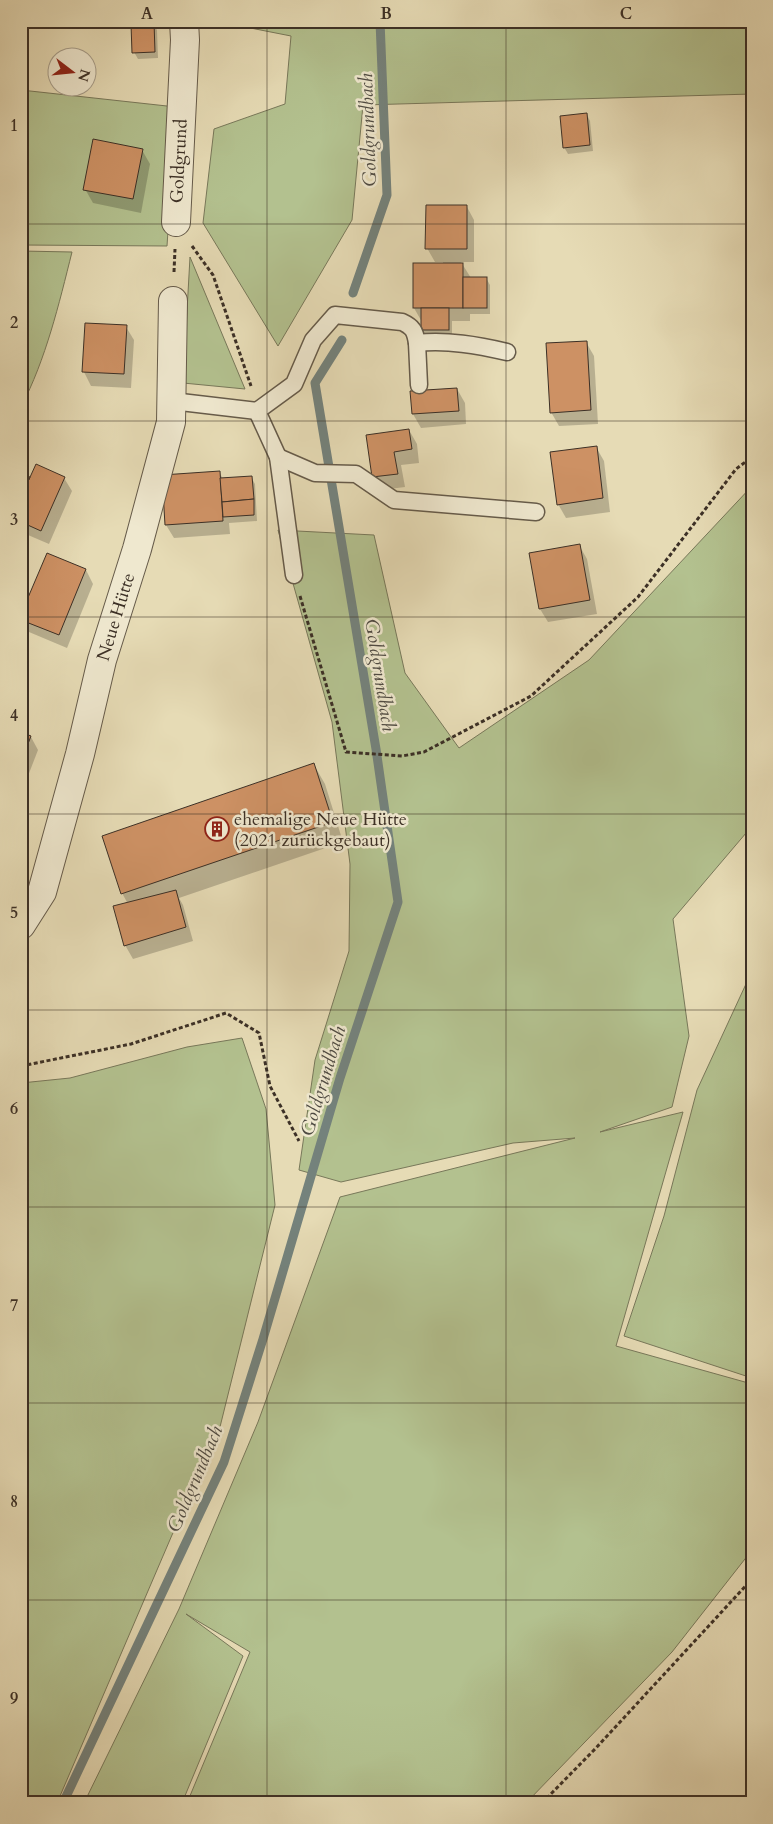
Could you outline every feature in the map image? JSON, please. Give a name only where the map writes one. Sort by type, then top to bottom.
[{"type":"street","name":"Goldgrund","points":[[176,222],[185,40],[184,21]]},
{"type":"street","name":"Neue Hütte","points":[[21,925],[42,892],[80,754],[102,660],[137,549],[171,422],[173,300]]},
{"type":"lane","points":[[172,401],[257,411],[294,384],[313,340],[336,315],[402,322],[410,325],[415,331],[417,343],[419,385]]},
{"type":"lane","points":[[417,343],[437,341],[471,343],[507,352]]},
{"type":"lane","points":[[257,411],[278,457],[294,575]]},
{"type":"lane","points":[[278,457],[315,473],[356,474],[394,500],[536,512]]},
{"type":"path","name":"Goldgrund","points":[[173,300],[176,222]]},
{"type":"path","points":[[176,222],[212,276],[249,376],[257,411]]},
{"type":"path","points":[[294,575],[346,752],[402,756],[424,752],[531,696],[638,597],[736,469],[752,457]]},
{"type":"path","points":[[21,1066],[132,1044],[226,1012],[259,1033],[270,1086],[299,1141]]},
{"type":"path","points":[[542,1803],[596,1748],[752,1579]]},
{"type":"green space","points":[[215,21],[752,21],[752,94],[363,105],[352,220],[278,346],[203,223],[214,129],[285,104],[291,36]]},
{"type":"green space","points":[[21,90],[48,93],[48,98],[94,98],[176,107],[167,246],[21,245]]},
{"type":"green space","points":[[21,251],[72,252],[45,351],[21,407]]},
{"type":"green space","points":[[190,257],[245,389],[183,383]]},
{"type":"green space","points":[[752,486],[752,826],[673,919],[689,1036],[672,1107],[600,1132],[683,1112],[616,1346],[752,1384],[752,1550],[672,1652],[526,1803],[187,1803],[250,1652],[186,1614],[243,1656],[182,1803],[84,1803],[179,1609],[258,1422],[340,1197],[575,1138],[513,1143],[341,1182],[299,1170],[315,1060],[349,951],[350,864],[332,722],[278,530],[374,535],[405,673],[459,748],[589,660]]},
{"type":"green space","points":[[752,971],[752,1378],[624,1336],[664,1216],[697,1090]]},
{"type":"green space","points":[[242,1038],[266,1109],[275,1205],[217,1439],[172,1535],[57,1803],[21,1803],[21,1083],[70,1078],[187,1047]]},
{"type":"building","points":[[154,22],[155,52],[132,53],[131,24]]},
{"type":"building","points":[[587,113],[590,145],[563,148],[560,116]]},
{"type":"building","points":[[93,139],[143,149],[133,199],[83,190]]},
{"type":"building","points":[[426,205],[467,205],[467,249],[425,249]]},
{"type":"building","points":[[413,263],[463,263],[463,308],[413,308]]},
{"type":"building","points":[[463,277],[487,277],[487,308],[463,308]]},
{"type":"building","points":[[421,308],[449,308],[449,330],[421,330]]},
{"type":"building","points":[[85,323],[127,325],[124,374],[82,372]]},
{"type":"building","points":[[587,341],[591,410],[550,413],[546,343]]},
{"type":"building","points":[[457,388],[459,411],[412,414],[410,391]]},
{"type":"building","points":[[409,429],[412,449],[394,452],[398,474],[372,477],[366,435]]},
{"type":"building","points":[[597,446],[603,498],[557,505],[550,452]]},
{"type":"building","points":[[36,464],[65,477],[41,531],[21,522],[21,497]]},
{"type":"building","points":[[220,471],[223,521],[165,525],[162,475]]},
{"type":"building","points":[[21,474],[30,477],[21,497]]},
{"type":"building","points":[[252,476],[254,499],[222,502],[220,478]]},
{"type":"building","points":[[254,499],[254,515],[223,517],[222,502]]},
{"type":"building","points":[[580,544],[590,600],[539,609],[529,553]]},
{"type":"building","points":[[47,553],[86,569],[59,635],[21,620],[21,614]]},
{"type":"building","points":[[21,732],[31,736],[21,762]]},
{"type":"building","name":"ehemalige Neue Hütte (2021 zurückgebaut)","points":[[314,763],[333,822],[121,894],[102,836]]},
{"type":"building","points":[[176,890],[186,927],[124,946],[113,906]]},
{"type":"waterway","name":"Goldgrundbach","points":[[353,293],[387,195],[380,21]]},
{"type":"waterway","name":"Goldgrundbach","points":[[63,1803],[224,1462],[263,1339],[340,1078],[398,902],[376,749],[315,383],[342,340]]},
{"type":"place","name":"ehemalige Neue Hütte (2021 zurückgebaut)","points":[[217,829]]}]
